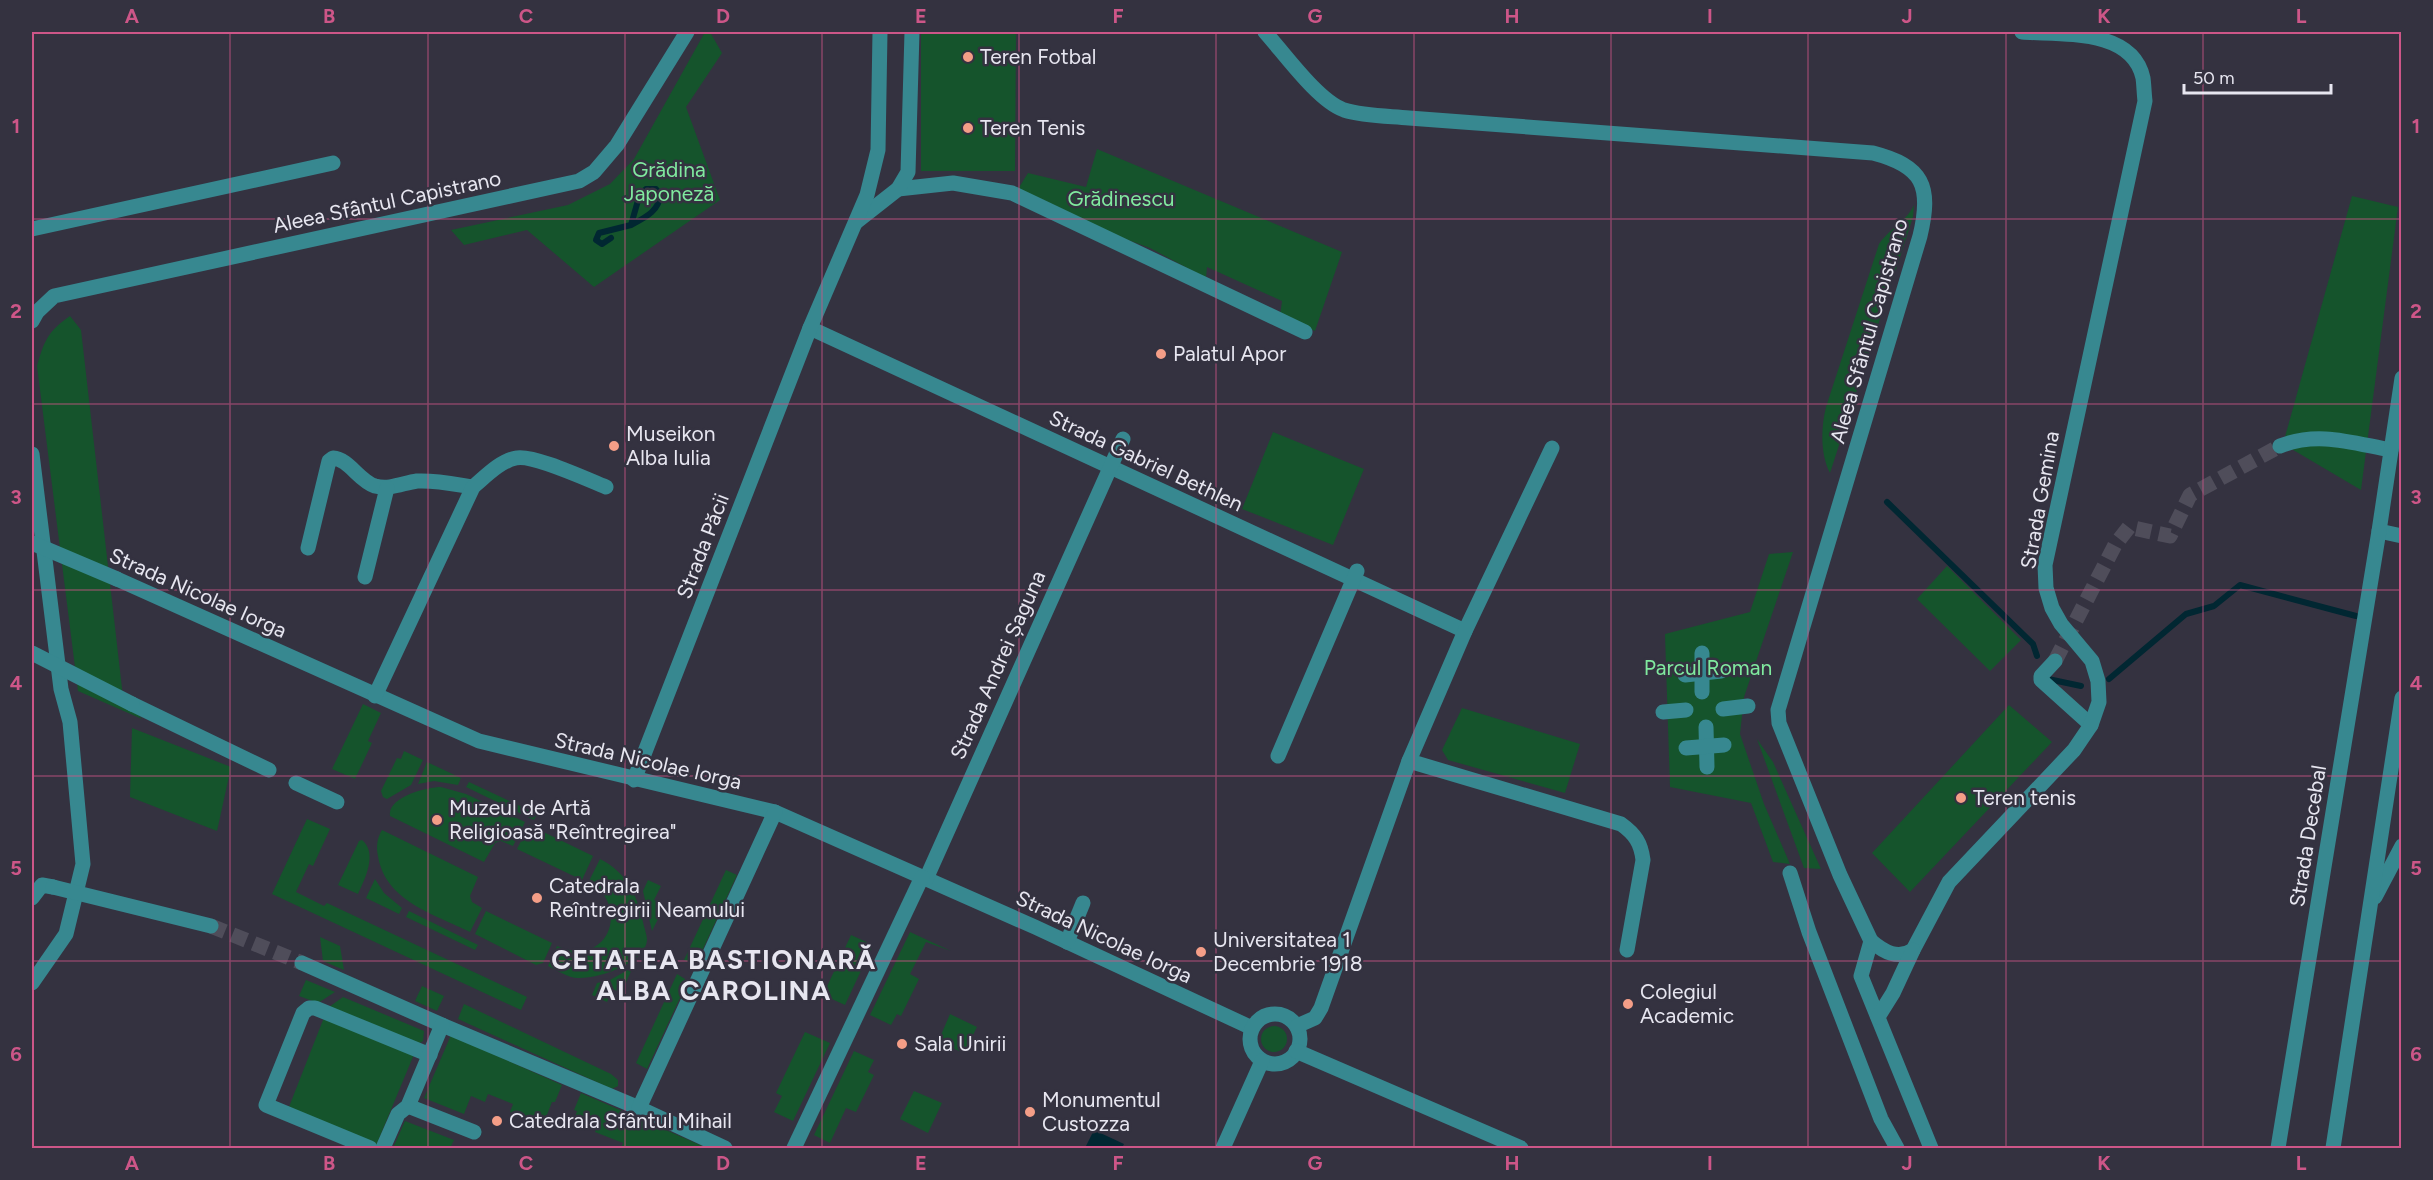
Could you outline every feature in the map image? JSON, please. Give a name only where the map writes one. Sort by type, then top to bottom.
[{"type":"street","name":"Aleea Sfântul Capistrano","points":[[32,321],[37,312],[54,296],[579,181],[594,172],[617,145],[687,32]]},
{"type":"street","name":"Strada Păcii","points":[[634,780],[810,328],[867,195],[878,150],[880,32]]},
{"type":"street","points":[[856,222],[898,189],[908,172],[912,32]]},
{"type":"street","name":"Aleea Sfântul Capistrano","points":[[1265,32],[1318,93],[1333,105],[1345,110],[1397,117],[1873,153],[1895,159],[1914,171],[1924,191],[1926,212],[1920,236],[1823,565],[1784,682],[1778,710],[1779,723],[1840,875],[1871,941]]},
{"type":"street","name":"Strada Gemina","points":[[1878,1017],[1893,993],[1949,882],[2074,750],[2091,725],[2099,702],[2098,681],[2092,661],[2061,624],[2052,608],[2046,588],[2045,565],[2145,101],[2142,76],[2131,55],[2118,44],[2099,37],[2022,32]]},
{"type":"street","points":[[32,229],[333,163]]},
{"type":"street","points":[[898,189],[952,183],[1012,193],[1305,332]]},
{"type":"street","name":"Strada Gabriel Bethlen","points":[[810,328],[1109,468],[1355,573],[1465,631]]},
{"type":"street","name":"Strada Decebal","points":[[2278,1149],[2402,378]]},
{"type":"street","points":[[2280,446],[2301,438],[2313,437],[2391,450]]},
{"type":"street","name":"Strada Andrei Șaguna","points":[[794,1149],[924,878],[1123,439]]},
{"type":"street","points":[[1297,1026],[1315,1018],[1321,1008],[1409,761],[1465,631],[1551,448]]},
{"type":"street","points":[[32,454],[61,689],[70,722],[83,864],[66,934],[32,983]]},
{"type":"street","points":[[375,696],[473,487],[495,469],[517,457],[538,461],[606,488]]},
{"type":"street","points":[[308,548],[329,461],[333,458],[339,458],[363,480],[387,488],[416,482],[440,481],[473,487]]},
{"type":"street","points":[[365,577],[387,488]]},
{"type":"street","points":[[2379,531],[2402,536]]},
{"type":"street","name":"Strada Nicolae Iorga","points":[[32,543],[480,741],[634,780],[775,812],[1067,942],[1252,1028]]},
{"type":"street","points":[[1278,756],[1355,573]]},
{"type":"street","points":[[32,653],[269,770]]},
{"type":"street","points":[[1702,653],[1702,692]]},
{"type":"street","points":[[2055,661],[2041,676],[2041,680],[2091,725]]},
{"type":"street","points":[[1685,675],[1721,671]]},
{"type":"street","points":[[2334,1149],[2402,698]]},
{"type":"street","points":[[1723,708],[1748,706]]},
{"type":"street","points":[[1663,712],[1686,710]]},
{"type":"street","points":[[1706,727],[1707,767]]},
{"type":"street","points":[[1686,747],[1724,746]]},
{"type":"street","points":[[1409,761],[1621,824],[1633,832],[1641,847],[1643,860],[1628,950]]},
{"type":"street","points":[[296,783],[337,802]]},
{"type":"street","points":[[639,1108],[775,812]]},
{"type":"street","points":[[2370,908],[2402,846]]},
{"type":"street","points":[[1790,873],[1809,932],[1881,1119],[1897,1149]]},
{"type":"street","points":[[32,898],[42,885],[211,926]]},
{"type":"street","points":[[1067,942],[1083,903]]},
{"type":"street","points":[[1913,950],[1906,954],[1895,954],[1881,950],[1871,941],[1861,976],[1931,1149]]},
{"type":"street","points":[[302,963],[639,1108],[725,1149]]},
{"type":"street","points":[[370,1149],[266,1105],[303,1013],[309,1008],[315,1008],[430,1055]]},
{"type":"street","points":[[1270,1014],[1285,1016],[1297,1026],[1300,1043],[1296,1051],[1285,1062],[1262,1061],[1252,1050],[1250,1035],[1252,1028],[1262,1017],[1270,1014]]},
{"type":"street","points":[[383,1149],[398,1114],[408,1106],[442,1025]]},
{"type":"street","points":[[1296,1051],[1521,1149]]},
{"type":"street","points":[[1223,1149],[1262,1061]]},
{"type":"street","points":[[408,1106],[474,1132]]},
{"type":"green space","name":"Grădina Japoneză","points":[[705,32],[710,32],[722,53],[686,107],[720,200],[594,287],[527,230],[464,245],[451,230],[568,205],[610,184],[634,159]]},
{"type":"green space","name":"Teren Tenis","points":[[921,32],[1016,32],[1015,171],[921,171]]},
{"type":"green space","name":"Grădinescu","points":[[1097,149],[1342,252],[1315,331],[1280,316],[1282,301],[1207,267],[1206,278],[1150,248],[1098,229],[1018,189],[1028,173],[1086,187]]},
{"type":"green space","points":[[2352,196],[2398,207],[2361,490],[2283,444]]},
{"type":"green space","points":[[1914,205],[1913,217],[1830,473],[1824,457],[1822,440],[1826,407],[1879,244],[1907,216]]},
{"type":"green space","points":[[70,316],[81,330],[123,697],[142,719],[78,691],[37,366],[48,337]]},
{"type":"green space","points":[[1273,432],[1364,469],[1333,545],[1242,509]]},
{"type":"green space","name":"Parcul Roman","points":[[1793,552],[1744,697],[1740,734],[1764,804],[1790,864],[1773,862],[1751,803],[1670,787],[1665,634],[1750,612],[1769,554]]},
{"type":"green space","points":[[1947,566],[2021,640],[1990,671],[1917,599]]},
{"type":"green space","points":[[363,704],[381,713],[368,741],[372,743],[355,779],[332,769]]},
{"type":"green space","name":"Teren tenis","points":[[2009,705],[2052,742],[1910,892],[1872,853]]},
{"type":"green space","points":[[1462,708],[1580,744],[1565,793],[1448,760],[1442,750]]},
{"type":"green space","points":[[132,728],[231,767],[217,831],[130,797]]},
{"type":"green space","points":[[1757,739],[1773,762],[1821,869],[1804,868]]},
{"type":"green space","points":[[404,751],[423,760],[411,785],[387,799],[383,797],[381,791],[397,758],[401,759]]},
{"type":"green space","points":[[427,762],[461,778],[458,785],[434,781],[418,784]]},
{"type":"green space","points":[[469,782],[537,814],[534,820],[466,787]]},
{"type":"green space","points":[[441,787],[466,794],[525,822],[513,846],[501,841],[495,843],[484,862],[390,816],[391,809],[401,798],[418,791]]},
{"type":"green space","points":[[307,819],[330,829],[313,866],[309,864],[296,892],[324,906],[327,903],[527,997],[521,1010],[272,894]]},
{"type":"green space","points":[[529,825],[593,856],[582,880],[517,849]]},
{"type":"green space","points":[[382,830],[478,877],[470,896],[472,902],[482,908],[470,932],[413,904],[390,884],[382,871],[377,853],[378,839]]},
{"type":"green space","points":[[362,840],[367,845],[370,859],[367,874],[358,894],[338,885],[359,841]]},
{"type":"green space","points":[[600,859],[617,870],[634,893],[647,940],[639,956],[620,968],[597,976],[574,978],[548,966],[557,946],[574,951],[589,949],[600,943],[608,932],[611,919],[609,906],[602,892],[589,881]]},
{"type":"green space","points":[[726,870],[737,875],[697,962],[684,960]]},
{"type":"green space","points":[[375,879],[384,893],[402,908],[399,914],[366,898]]},
{"type":"green space","points":[[648,880],[661,886],[654,900],[665,905],[652,931],[643,891]]},
{"type":"green space","points":[[409,911],[478,945],[475,950],[406,917]]},
{"type":"green space","points":[[486,911],[552,943],[543,963],[536,965],[475,934]]},
{"type":"green space","points":[[910,932],[951,951],[926,942],[910,974],[919,979],[901,1016],[897,1014],[891,1025],[870,1015]]},
{"type":"green space","points":[[851,935],[873,945],[845,1005],[823,995]]},
{"type":"green space","points":[[320,937],[340,946],[344,970],[323,961]]},
{"type":"green space","points":[[633,967],[621,993],[613,989],[607,1002],[592,995],[597,983],[610,980]]},
{"type":"green space","points":[[677,974],[685,979],[685,987],[647,1069],[636,1063]]},
{"type":"green space","points":[[306,980],[335,992],[318,1003],[299,996]]},
{"type":"green space","points":[[422,986],[444,996],[437,1011],[415,1001]]},
{"type":"green space","points":[[343,997],[424,1031],[423,1041],[418,1044],[329,1007]]},
{"type":"green space","points":[[464,1004],[611,1074],[618,1080],[618,1086],[612,1089],[458,1019]]},
{"type":"green space","points":[[950,1014],[977,1027],[964,1053],[938,1042]]},
{"type":"green space","points":[[326,1017],[415,1052],[375,1148],[287,1112]]},
{"type":"green space","points":[[1274,1026],[1283,1030],[1287,1039],[1283,1048],[1274,1052],[1265,1048],[1261,1039],[1265,1030]]},
{"type":"green space","points":[[805,1032],[830,1043],[793,1121],[774,1112],[782,1096],[776,1093]]},
{"type":"green space","points":[[451,1035],[562,1085],[543,1125],[510,1112],[513,1104],[488,1094],[485,1102],[471,1096],[464,1114],[424,1098]]},
{"type":"green space","points":[[854,1051],[874,1060],[868,1072],[874,1075],[856,1112],[846,1108],[830,1143],[814,1135]]},
{"type":"green space","points":[[914,1091],[942,1103],[928,1133],[900,1119]]},
{"type":"green space","points":[[581,1093],[707,1148],[621,1148],[623,1143],[595,1132],[597,1127],[575,1117],[577,1111],[574,1110]]},
{"type":"green space","points":[[405,1121],[454,1140],[450,1148],[393,1148]]},
{"type":"water","points":[[1094,1130],[1124,1144],[1122,1148],[1085,1148]]},
{"type":"waterway","points":[[611,238],[602,244],[596,240],[599,233],[631,225],[639,197],[646,189],[656,189],[660,194],[657,205],[646,217],[631,225]]},
{"type":"waterway","points":[[1887,502],[2033,644],[2037,656]]},
{"type":"waterway","points":[[2109,679],[2186,614],[2214,606],[2240,585],[2356,616]]},
{"type":"waterway","points":[[2048,679],[2081,686]]},
{"type":"tunnel","points":[[2055,661],[2115,545],[2129,527],[2170,536],[2190,495],[2280,446]]},
{"type":"tunnel","points":[[211,926],[302,963]]},
{"type":"place","name":"Teren Fotbal","points":[[968,57]]},
{"type":"place","name":"Teren Tenis","points":[[968,128]]},
{"type":"place","name":"Palatul Apor","points":[[1161,354]]},
{"type":"place","name":"Museikon Alba Iulia","points":[[614,446]]},
{"type":"place","name":"Teren tenis","points":[[1961,798]]},
{"type":"place","name":"Muzeul de Artă Religioasă \"Reîntregirea\"","points":[[437,820]]},
{"type":"place","name":"Catedrala Reîntregirii Neamului","points":[[537,898]]},
{"type":"place","name":"Universitatea 1 Decembrie 1918","points":[[1201,952]]},
{"type":"place","name":"Colegiul Academic","points":[[1628,1004]]},
{"type":"place","name":"Sala Unirii","points":[[902,1044]]},
{"type":"place","name":"Monumentul Custozza","points":[[1030,1112]]},
{"type":"place","name":"Catedrala Sfântul Mihail","points":[[497,1121]]},
{"type":"district","name":"CETATEA BASTIONARĂ ALBA CAROLINA","points":[[714,976]]}]
